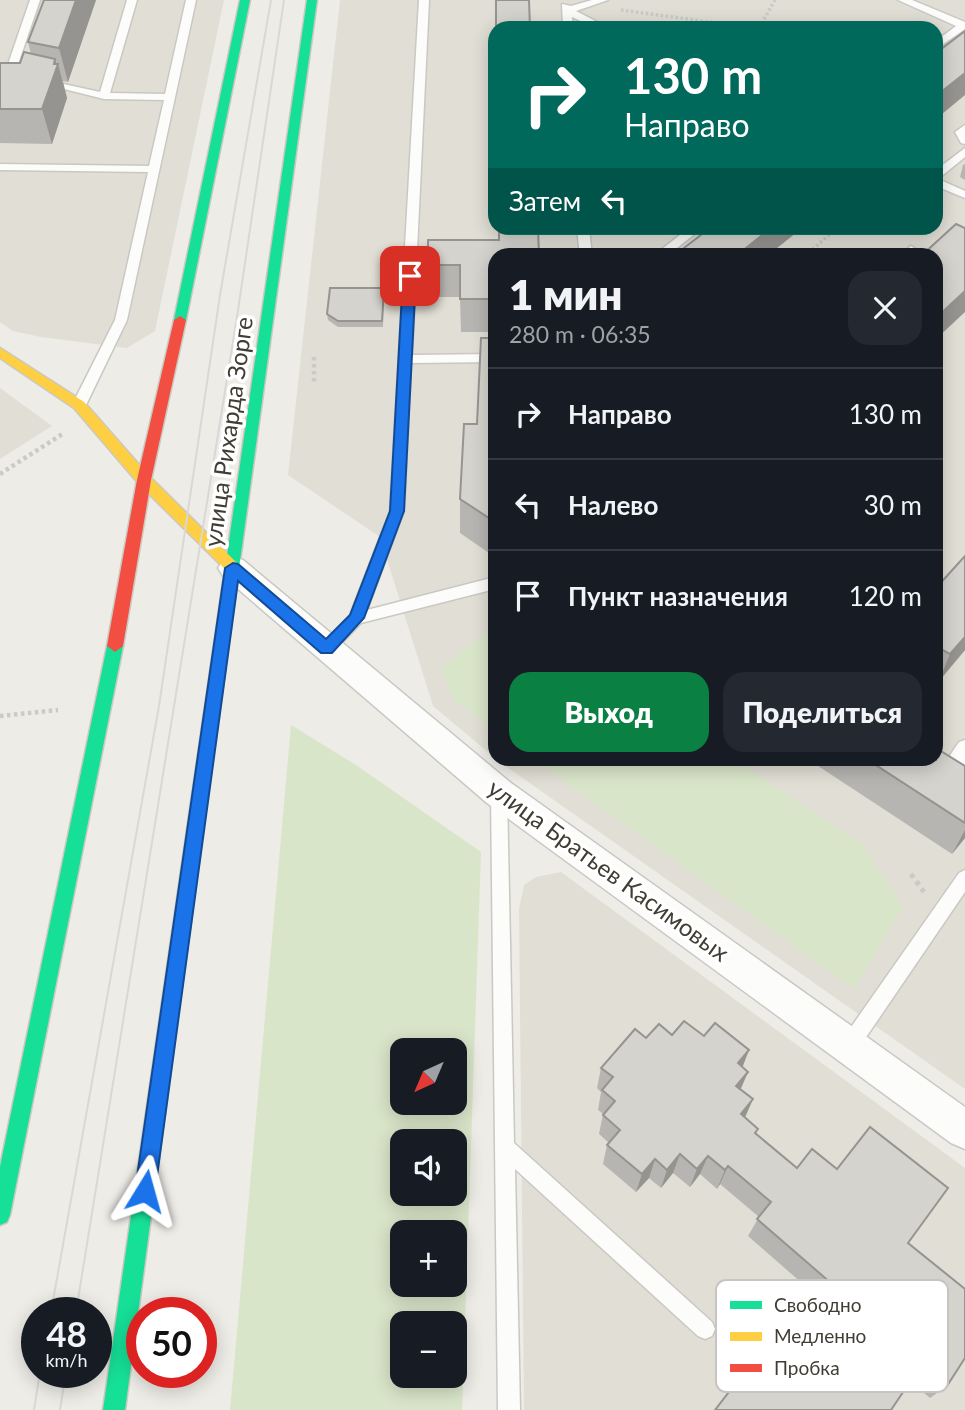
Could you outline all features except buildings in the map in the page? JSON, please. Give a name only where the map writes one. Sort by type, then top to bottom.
[{"type":"main road","points":[[0,1215],[105,704],[144,480],[181,317],[244,0]]},
{"type":"main road","name":"улица Рихарда Зорге","points":[[114,1410],[312,0]]},
{"type":"main road","points":[[0,352],[79,405],[144,480],[233,568]]},
{"type":"street","name":"улица Братьев Касимовых","points":[[233,568],[499,793],[965,1130]]},
{"type":"lane","points":[[22,78],[4,75],[35,0]]},
{"type":"lane","points":[[104,96],[132,0]]},
{"type":"lane","points":[[79,405],[121,320],[167,97],[191,0]]},
{"type":"lane","points":[[327,649],[356,618],[397,511],[424,0]]},
{"type":"lane","points":[[566,5],[586,5],[603,0]]},
{"type":"lane","points":[[903,0],[964,26]]},
{"type":"lane","points":[[566,5],[592,21]]},
{"type":"lane","points":[[943,41],[964,26]]},
{"type":"lane","points":[[36,81],[104,96],[167,97]]},
{"type":"lane","points":[[965,128],[961,132],[965,141]]},
{"type":"lane","points":[[943,172],[965,151]]},
{"type":"lane","points":[[0,167],[152,169]]},
{"type":"lane","points":[[943,183],[965,195]]},
{"type":"lane","points":[[670,248],[687,235]]},
{"type":"lane","points":[[405,359],[488,358]]},
{"type":"lane","points":[[356,618],[488,585]]},
{"type":"lane","points":[[943,755],[959,765],[965,747]]},
{"type":"lane","points":[[499,793],[509,1410]]},
{"type":"lane","points":[[849,1046],[965,877]]},
{"type":"lane","points":[[506,1147],[705,1329]]},
{"type":"path","points":[[766,21],[775,0]]},
{"type":"path","points":[[586,5],[702,21]]},
{"type":"path","points":[[814,248],[829,235]]},
{"type":"path","points":[[314,357],[314,384]]},
{"type":"path","points":[[0,474],[67,431]]},
{"type":"path","points":[[0,716],[58,710]]},
{"type":"shaded area","points":[[0,0],[224,0],[155,331],[127,348],[41,337],[13,331],[0,322]]},
{"type":"shaded area","points":[[340,0],[965,0],[965,1089],[506,766],[943,766],[943,248],[488,248],[488,752],[433,706],[380,537],[288,475]]},
{"type":"shaded area","points":[[0,388],[52,426],[0,459]]},
{"type":"shaded area","points":[[561,872],[965,1168],[965,1410],[524,1410],[519,909],[524,885],[536,877]]},
{"type":"green space","points":[[488,632],[488,726],[453,699],[442,668]]},
{"type":"green space","points":[[291,725],[356,765],[481,852],[467,1263],[467,1220],[390,1220],[390,1297],[466,1297],[465,1311],[390,1311],[390,1388],[463,1388],[462,1410],[230,1410]]},
{"type":"green space","points":[[543,766],[743,766],[862,844],[903,907],[854,989]]},
{"type":"tram line","points":[[54,1297],[159,706],[220,295],[271,0]]},
{"type":"tram line","points":[[78,1297],[237,317],[284,0]]},
{"type":"tram line","points":[[34,1410],[37,1388]]},
{"type":"tram line","points":[[60,1410],[63,1388]]},
{"type":"traffic: fast","points":[[180,320],[245,0]]},
{"type":"traffic: fast","points":[[229,590],[312,0]]},
{"type":"traffic: fast","points":[[0,1215],[115,646]]},
{"type":"traffic: fast","points":[[114,1410],[195,830]]},
{"type":"traffic: slow","points":[[0,352],[79,405],[144,480],[233,568]]},
{"type":"traffic: slow","points":[[195,830],[229,590]]},
{"type":"traffic: jam","points":[[115,646],[144,480],[180,320]]},
{"type":"route","points":[[145,1191],[233,568],[327,649],[356,618],[397,511],[410,276]]}]
